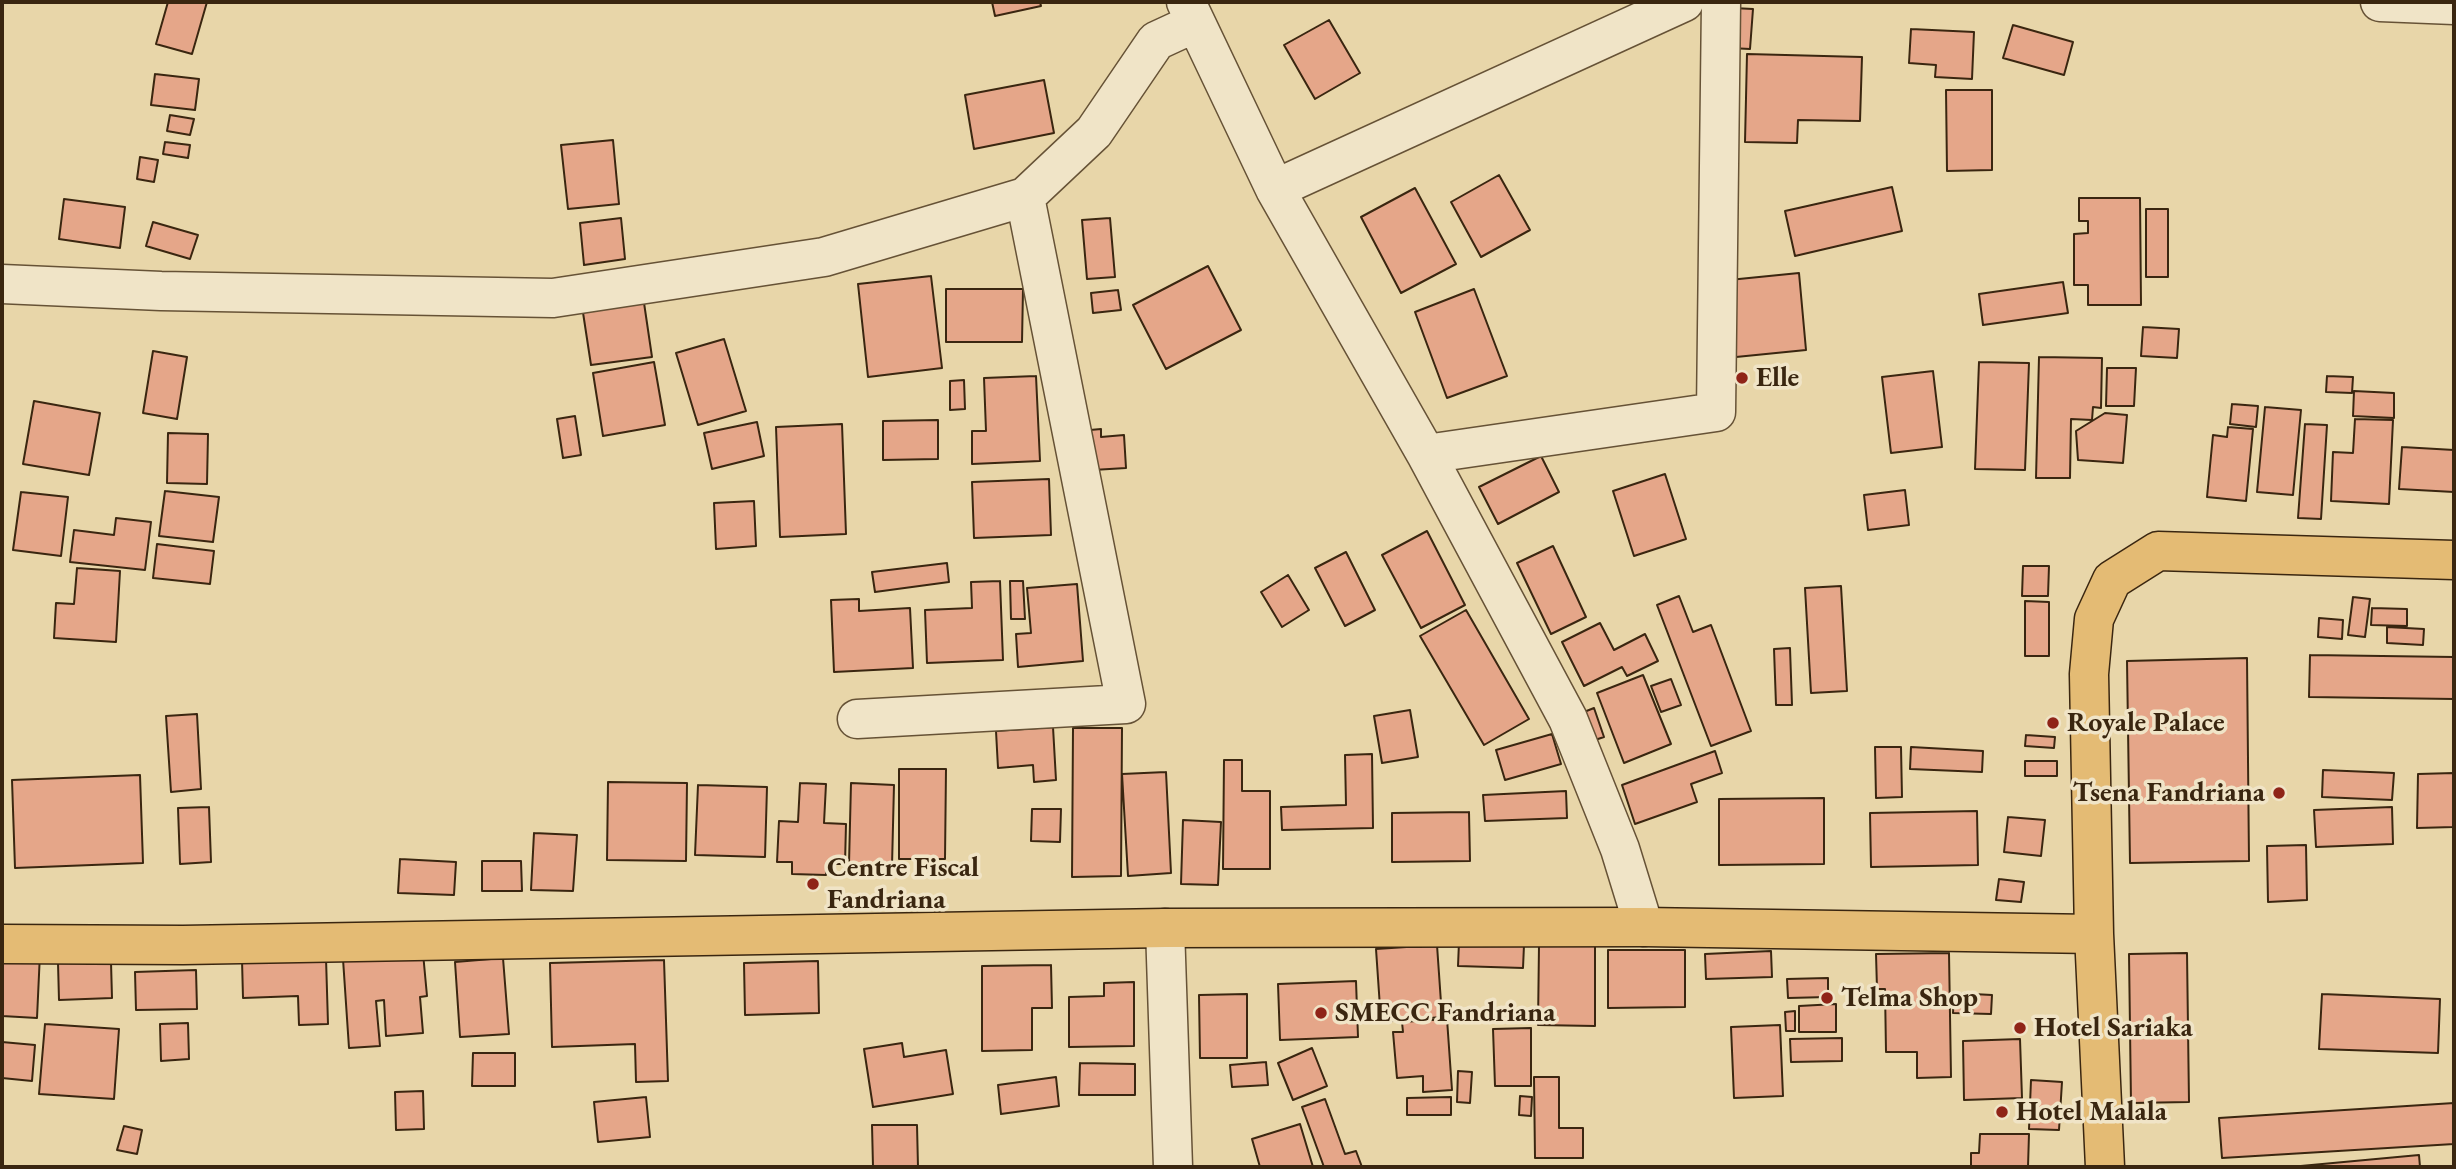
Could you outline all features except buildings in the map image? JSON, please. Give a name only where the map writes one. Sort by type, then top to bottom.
[{"type":"main road","points":[[2105,1167],[2094,934],[2089,674],[2094,619],[2112,580],[2158,551],[2454,560]]},
{"type":"main road","points":[[2,944],[197,945],[1165,928],[1644,928],[2094,934]]},
{"type":"street","points":[[1275,189],[1684,2]]},
{"type":"street","points":[[1426,454],[1716,412],[1721,2]]},
{"type":"street","points":[[2380,2],[2454,5]]},
{"type":"street","points":[[2,284],[161,292],[553,298],[824,257],[1025,197],[1094,132],[1156,41],[1191,12],[1275,189],[1426,454],[1568,719],[1620,849],[1644,928]]},
{"type":"street","points":[[857,719],[1126,704],[1025,197]]},
{"type":"street","points":[[1165,928],[1174,1167]]},
{"type":"place","name":"Elle","points":[[1742,378]]},
{"type":"place","name":"Royale Palace","points":[[2053,723]]},
{"type":"place","name":"Tsena Fandriana","points":[[2279,793]]},
{"type":"place","name":"Centre Fiscal Fandriana","points":[[813,884]]},
{"type":"place","name":"Telma Shop","points":[[1827,998]]},
{"type":"place","name":"SMECC Fandriana","points":[[1321,1013]]},
{"type":"place","name":"Hotel Sariaka","points":[[2020,1028]]},
{"type":"place","name":"Hotel Malala","points":[[2002,1112]]}]
